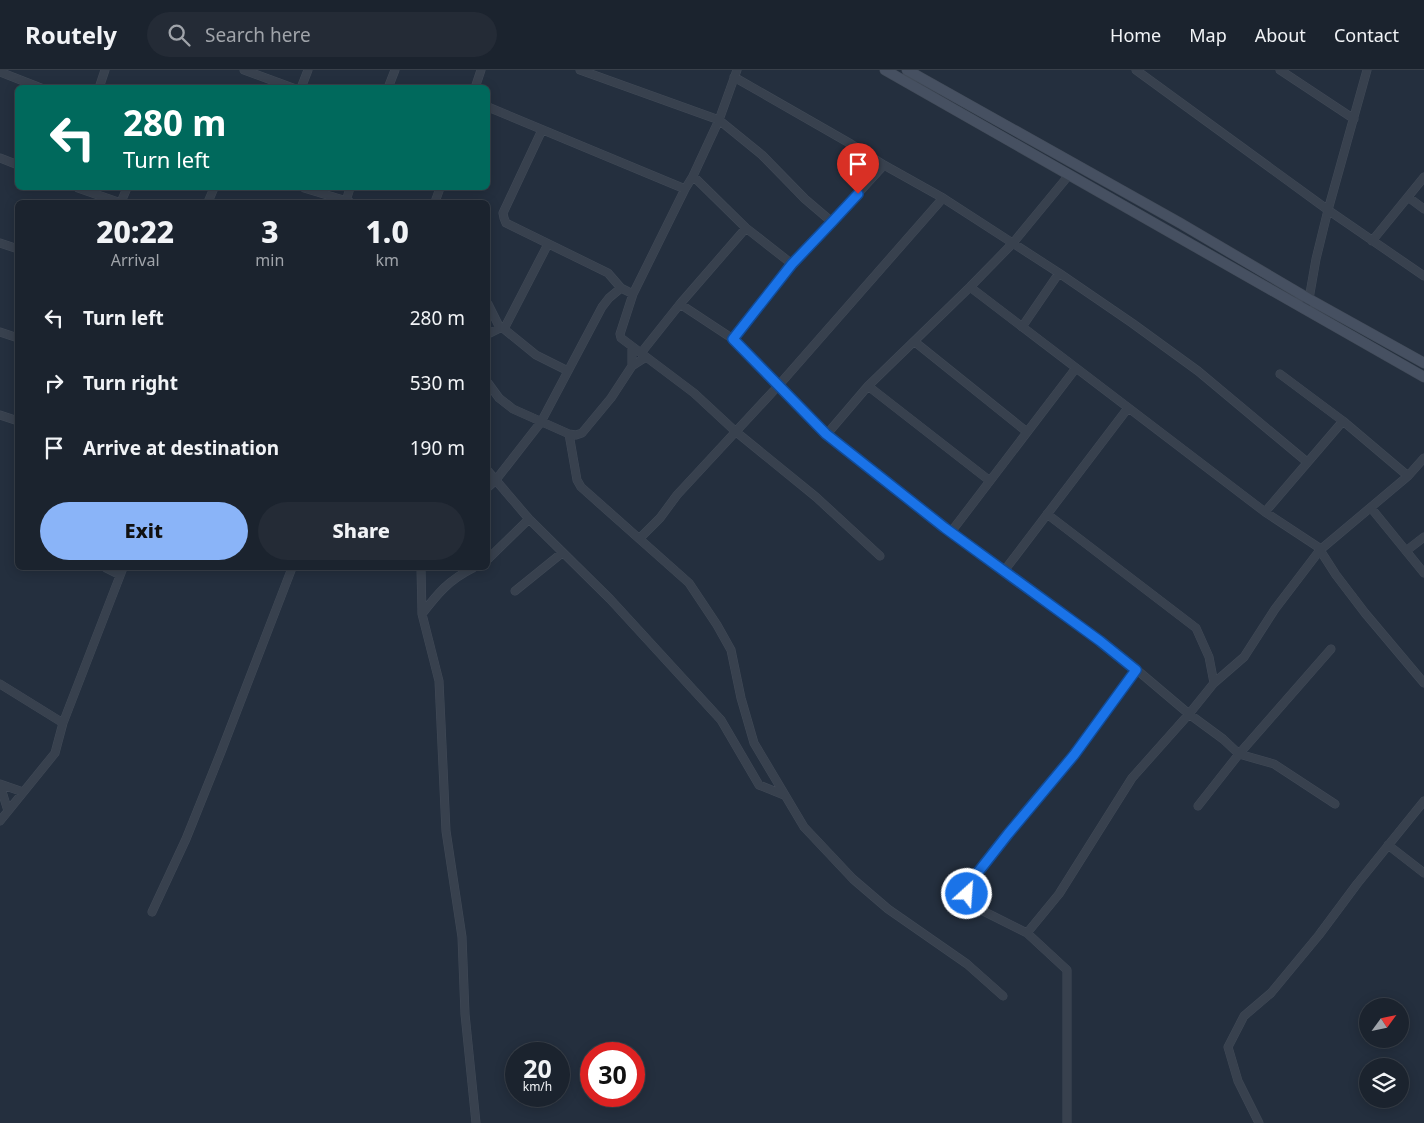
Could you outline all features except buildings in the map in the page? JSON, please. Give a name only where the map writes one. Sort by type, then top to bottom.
[{"type":"main road","points":[[885,70],[1424,377]]},
{"type":"main road","points":[[907,70],[1180,222],[1310,299],[1424,363]]},
{"type":"street","points":[[100,85],[105,70]]},
{"type":"street","points":[[244,70],[285,85]]},
{"type":"street","points":[[303,85],[308,70]]},
{"type":"street","points":[[389,85],[395,70]]},
{"type":"street","points":[[476,85],[481,70]]},
{"type":"street","points":[[580,70],[719,120],[762,155],[805,199],[832,222]]},
{"type":"street","points":[[1136,70],[1328,210],[1424,276]]},
{"type":"street","points":[[1280,70],[1354,119]]},
{"type":"street","points":[[1303,309],[1310,299],[1316,259],[1328,210],[1368,70]]},
{"type":"street","points":[[0,72],[11,73],[35,85]]},
{"type":"street","points":[[880,556],[816,497],[735,431],[694,393],[621,338],[620,334],[633,294],[684,189],[693,176],[719,120],[736,73],[884,165],[943,198],[1059,273],[1198,371],[1307,462]]},
{"type":"street","points":[[490,108],[684,189]]},
{"type":"street","points":[[542,130],[503,213],[506,223],[608,273],[621,288],[633,294]]},
{"type":"street","points":[[0,158],[15,164]]},
{"type":"street","points":[[733,339],[792,264],[884,165]]},
{"type":"street","points":[[826,434],[868,386],[915,342],[1013,243],[1069,175]]},
{"type":"street","points":[[693,176],[746,228],[792,264]]},
{"type":"street","points":[[1372,241],[1424,177]]},
{"type":"street","points":[[84,190],[113,200]]},
{"type":"street","points":[[310,190],[342,200]]},
{"type":"street","points":[[1408,197],[1424,209]]},
{"type":"street","points":[[640,538],[660,518],[677,495],[778,385],[943,198]]},
{"type":"street","points":[[490,386],[499,398],[513,409],[569,434],[576,435],[582,433],[611,398],[632,366],[643,355],[680,304],[746,228]]},
{"type":"street","points":[[0,243],[15,248]]},
{"type":"street","points":[[490,333],[502,328],[548,244]]},
{"type":"street","points":[[1022,327],[1059,273]]},
{"type":"street","points":[[970,287],[1265,512],[1318,547],[1364,613],[1424,683]]},
{"type":"street","points":[[490,485],[541,422],[602,307],[621,288]]},
{"type":"street","points":[[680,304],[733,339],[826,434],[951,532],[1100,641],[1188,714],[1223,739],[1239,754],[1274,764],[1335,804]]},
{"type":"street","points":[[490,307],[502,328],[536,355],[568,371]]},
{"type":"street","points":[[0,332],[15,337]]},
{"type":"street","points":[[915,342],[1027,432]]},
{"type":"street","points":[[632,347],[632,366]]},
{"type":"street","points":[[951,532],[1076,368]]},
{"type":"street","points":[[1280,374],[1343,421],[1408,476]]},
{"type":"street","points":[[868,386],[990,482]]},
{"type":"street","points":[[1004,571],[1128,408]]},
{"type":"street","points":[[0,415],[15,420]]},
{"type":"street","points":[[1265,512],[1343,421]]},
{"type":"street","points":[[569,434],[577,480],[581,487],[689,583],[717,625],[731,650],[741,698],[754,743],[804,827],[853,879],[888,909],[967,964],[1003,996]]},
{"type":"street","points":[[1027,933],[1059,894],[1132,778],[1214,683],[1244,657],[1320,550],[1408,476],[1424,458]]},
{"type":"street","points":[[490,474],[529,519],[610,599],[721,720],[758,784],[784,795]]},
{"type":"street","points":[[1371,508],[1424,573]]},
{"type":"street","points":[[1047,514],[1196,628],[1209,657],[1214,683]]},
{"type":"street","points":[[490,557],[529,519]]},
{"type":"street","points":[[1406,551],[1424,537]]},
{"type":"street","points":[[515,591],[562,553]]},
{"type":"street","points":[[152,912],[186,839],[291,570]]},
{"type":"street","points":[[421,570],[422,614],[439,681],[446,831],[462,937],[465,1014],[476,1123]]},
{"type":"street","points":[[422,614],[439,592],[469,570]]},
{"type":"street","points":[[0,821],[55,753],[64,723],[122,571]]},
{"type":"street","points":[[1198,806],[1239,754],[1331,649]]},
{"type":"street","points":[[1067,1123],[1068,970],[1027,933],[972,906],[967,894],[968,885],[1074,755],[1136,670]]},
{"type":"street","points":[[0,684],[64,723]]},
{"type":"street","points":[[0,784],[23,792]]},
{"type":"street","points":[[0,784],[8,811]]},
{"type":"street","points":[[1259,1123],[1238,1081],[1228,1048],[1244,1016],[1270,993],[1319,935],[1357,884],[1424,801]]},
{"type":"street","points":[[1388,846],[1424,872]]},
{"type":"route","points":[[858,194],[792,264],[733,339],[826,434],[945,528],[1100,641],[1136,670],[1074,755],[968,885],[967,894]]}]
